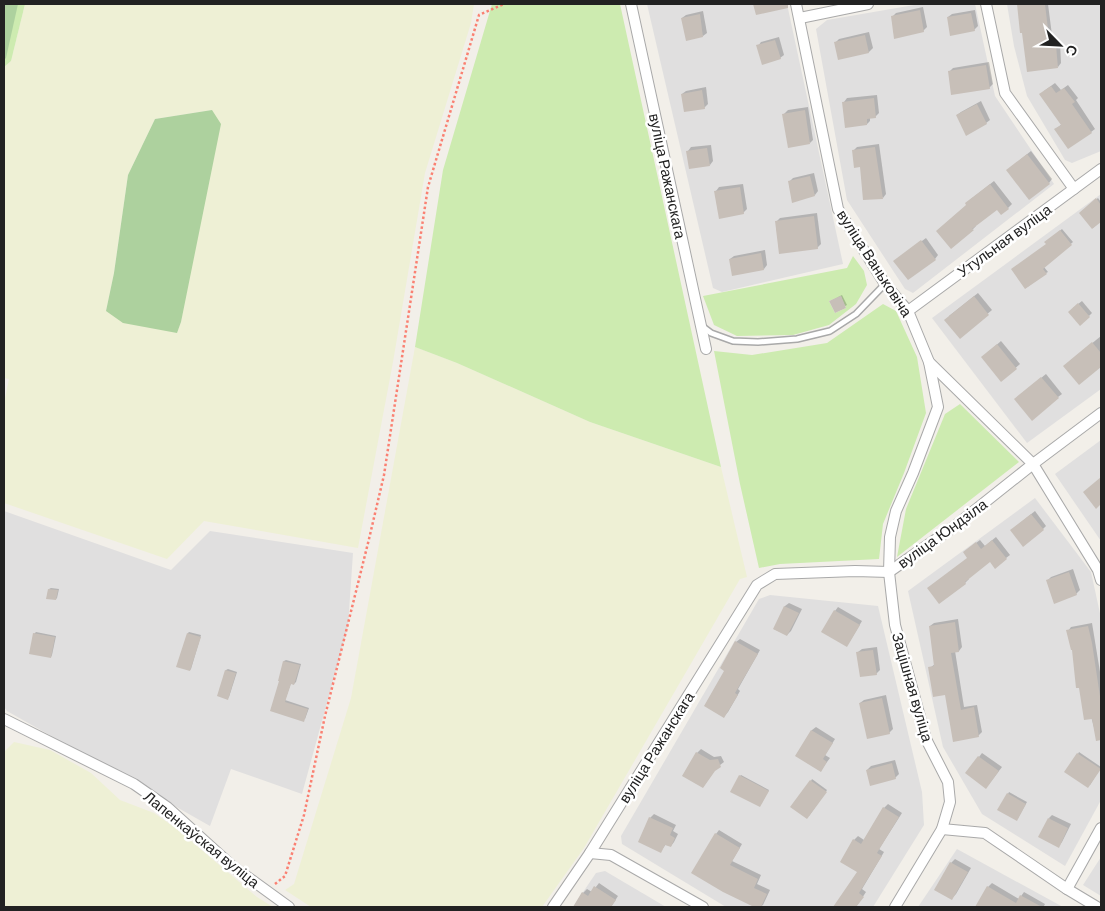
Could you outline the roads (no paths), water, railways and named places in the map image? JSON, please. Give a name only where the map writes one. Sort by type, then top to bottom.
[{"type":"street","name":"вуліца Ражанскага","points":[[631,4],[706,349]]},
{"type":"street","name":"вуліца Ваньковіча","points":[[796,4],[838,209],[885,284],[908,311],[929,362],[1033,464],[1100,574]]},
{"type":"street","points":[[800,18],[868,4]]},
{"type":"street","points":[[986,4],[1006,93],[1074,189]]},
{"type":"street","name":"Утульная вуліца","points":[[908,311],[1101,170]]},
{"type":"street","name":"Зацішная вуліца","points":[[895,907],[942,829],[950,802],[948,782],[926,739],[895,625],[889,572],[890,537],[896,511],[913,473],[938,407],[929,362]]},
{"type":"street","name":"вуліца Юндзіла","points":[[757,585],[775,574],[856,571],[889,572],[956,526],[1033,464],[1101,413]]},
{"type":"street","name":"вуліца Ражанскага","points":[[553,907],[590,852],[757,585]]},
{"type":"street","name":"Лапенкаўская вуліца","points":[[4,719],[134,784],[168,807],[231,865],[289,907]]},
{"type":"street","points":[[1067,889],[1101,828]]},
{"type":"street","points":[[942,829],[985,833],[1067,889],[1097,907]]},
{"type":"street","points":[[590,852],[611,855],[703,907]]},
{"type":"lane","points":[[700,324],[711,333],[733,341],[758,342],[797,339],[830,330],[856,314],[885,284]]}]
